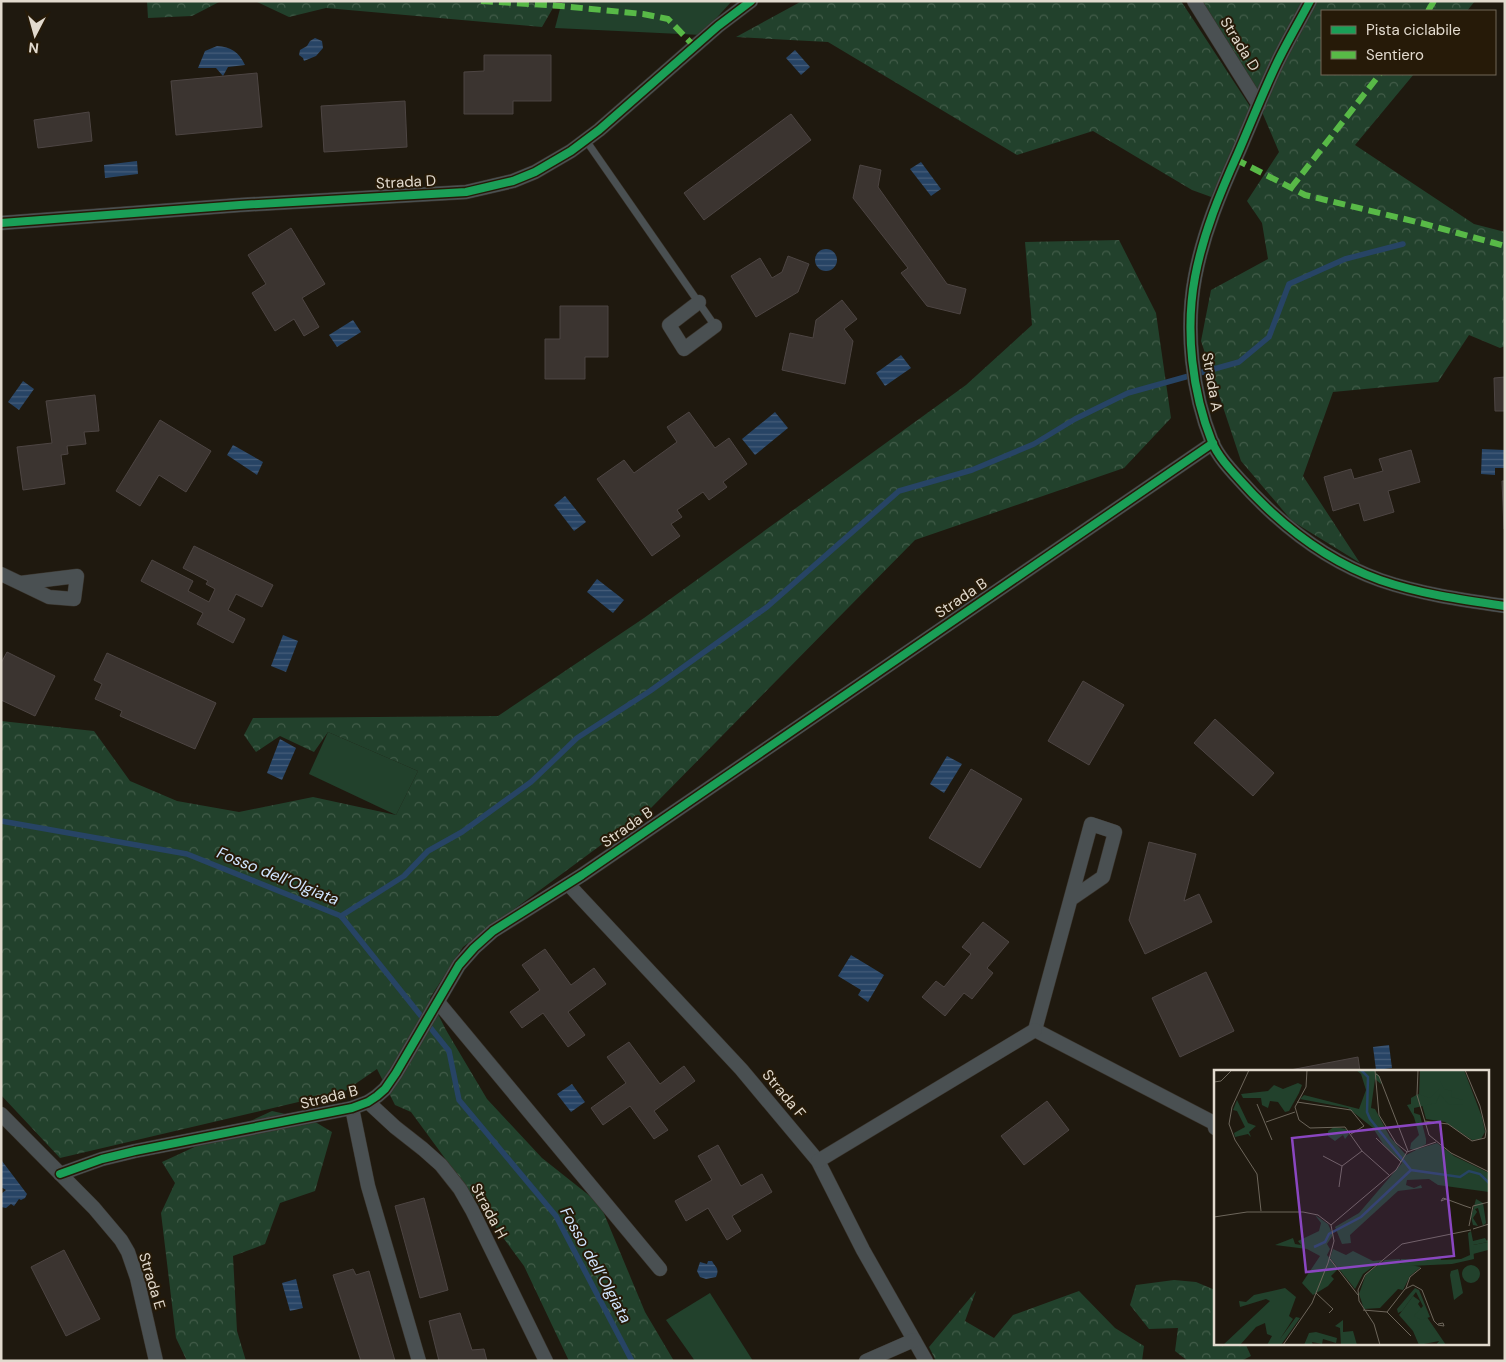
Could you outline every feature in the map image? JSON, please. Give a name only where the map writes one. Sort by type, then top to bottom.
[{"type":"street","name":"Strada D","points":[[1,223],[240,205],[466,192],[513,181],[535,172],[571,151],[712,31],[751,1]]},
{"type":"street","name":"Strada D","points":[[1194,1],[1258,105]]},
{"type":"street","name":"Strada A","points":[[1310,1],[1277,62],[1258,105],[1222,190],[1202,246],[1191,307],[1196,382],[1212,443],[1229,468],[1258,500],[1306,542],[1330,557],[1381,580],[1412,590],[1505,606]]},
{"type":"street","points":[[699,302],[669,325],[684,349],[715,326]]},
{"type":"street","name":"Strada B","points":[[60,1174],[102,1159],[135,1151],[352,1108],[368,1102],[391,1082],[460,965],[474,948],[493,932],[568,884],[1212,443]]},
{"type":"street","points":[[1,574],[20,583]]},
{"type":"street","points":[[818,1160],[1035,1030],[1091,824],[1115,832],[1102,877],[1071,898]]},
{"type":"street","name":"Strada F","points":[[568,884],[741,1069],[818,1160],[863,1250],[926,1361]]},
{"type":"street","points":[[438,1002],[660,1268]]},
{"type":"street","points":[[1035,1030],[1214,1123]]},
{"type":"street","name":"Strada H","points":[[368,1102],[394,1127],[434,1159],[460,1189],[546,1361]]},
{"type":"street","points":[[352,1108],[368,1186],[419,1361]]},
{"type":"street","points":[[1,1114],[60,1174]]},
{"type":"street","name":"Strada E","points":[[60,1174],[113,1229],[128,1252],[137,1278],[156,1361]]},
{"type":"street","points":[[866,1361],[914,1340]]},
{"type":"lane","points":[[586,139],[715,326]]},
{"type":"green space","points":[[147,1],[221,1],[192,16],[148,18]]},
{"type":"green space","points":[[255,1],[557,1],[542,27],[326,8],[289,17]]},
{"type":"green space","points":[[562,1],[732,1],[701,35],[555,28]]},
{"type":"green space","points":[[802,1],[1181,1],[1255,114],[1214,198],[1192,190],[1093,131],[1017,155],[828,42],[736,37]]},
{"type":"green space","points":[[1194,1],[1475,1],[1468,10],[1321,10],[1321,75],[1413,75],[1355,145],[1474,224],[1505,232],[1505,346],[1500,348],[1469,335],[1438,382],[1333,392],[1303,476],[1360,563],[1292,521],[1241,461],[1201,341],[1211,290],[1268,259],[1262,223],[1247,201],[1279,152],[1259,105]]},
{"type":"green space","points":[[1119,240],[1156,313],[1171,418],[1124,468],[915,540],[651,808],[463,947],[430,998],[446,1030],[487,1099],[542,1158],[600,1204],[645,1312],[674,1361],[569,1361],[524,1266],[411,1112],[395,1105],[377,1069],[345,1091],[60,1158],[1,1095],[1,721],[94,731],[130,781],[177,801],[239,812],[313,797],[396,815],[418,771],[328,732],[314,752],[280,736],[256,752],[244,735],[253,718],[498,716],[644,618],[966,385],[1032,325],[1025,242]]},
{"type":"green space","points":[[328,732],[418,771],[396,815],[309,774]]},
{"type":"green space","points":[[272,1111],[312,1120],[332,1132],[315,1191],[280,1203],[265,1244],[233,1256],[237,1331],[246,1361],[187,1361],[176,1338],[161,1213],[175,1183],[162,1162]]},
{"type":"green space","points":[[1174,1280],[1196,1282],[1214,1290],[1214,1344],[1245,1344],[1251,1356],[1241,1361],[1188,1361],[1175,1351],[1178,1328],[1149,1329],[1130,1305],[1136,1285]]},
{"type":"green space","points":[[976,1291],[965,1321],[994,1338],[1013,1315],[1079,1291],[1115,1328],[1144,1346],[1142,1361],[936,1361],[929,1347]]},
{"type":"green space","points":[[710,1293],[753,1361],[695,1361],[666,1320]]},
{"type":"water","points":[[315,38],[322,41],[323,48],[316,56],[304,61],[299,55],[300,50]]},
{"type":"water","points":[[217,46],[234,51],[245,65],[228,67],[223,76],[216,68],[198,68],[205,51]]},
{"type":"water","points":[[795,50],[810,67],[801,75],[786,58]]},
{"type":"water","points":[[137,161],[138,174],[105,178],[104,165]]},
{"type":"water","points":[[921,162],[941,189],[931,196],[910,169]]},
{"type":"water","points":[[826,249],[834,252],[837,260],[834,268],[826,271],[818,268],[815,260],[818,252]]},
{"type":"water","points":[[353,320],[361,332],[337,347],[329,335]]},
{"type":"water","points":[[901,355],[911,368],[885,386],[876,373]]},
{"type":"water","points":[[23,381],[34,389],[19,410],[8,402]]},
{"type":"water","points":[[775,412],[788,428],[755,455],[742,439]]},
{"type":"water","points":[[233,445],[263,462],[257,475],[227,455]]},
{"type":"water","points":[[1482,449],[1505,450],[1505,468],[1495,468],[1495,475],[1481,474]]},
{"type":"water","points":[[565,496],[586,522],[574,531],[554,505]]},
{"type":"water","points":[[597,579],[624,600],[613,613],[587,592]]},
{"type":"water","points":[[283,635],[298,641],[286,672],[271,666]]},
{"type":"water","points":[[280,739],[296,748],[282,780],[267,773]]},
{"type":"water","points":[[947,756],[962,764],[944,793],[930,784]]},
{"type":"water","points":[[851,955],[884,975],[868,1002],[858,995],[861,990],[838,976]]},
{"type":"water","points":[[1389,1045],[1392,1068],[1376,1070],[1373,1047]]},
{"type":"water","points":[[572,1084],[585,1102],[571,1112],[557,1094]]},
{"type":"water","points":[[2,1161],[27,1194],[25,1198],[19,1199],[14,1206],[11,1204],[6,1208],[1,1207],[1,1194],[6,1190],[1,1187]]},
{"type":"water","points":[[708,1261],[712,1261],[717,1268],[717,1272],[716,1277],[706,1279],[700,1277],[697,1271],[700,1262],[707,1264]]},
{"type":"water","points":[[296,1279],[303,1308],[290,1311],[282,1283]]},
{"type":"building","points":[[484,55],[551,55],[551,101],[513,101],[513,114],[464,114],[464,72],[484,71]]},
{"type":"building","points":[[257,73],[262,127],[176,135],[171,81]]},
{"type":"building","points":[[405,101],[407,147],[324,152],[321,106]]},
{"type":"building","points":[[89,112],[92,141],[38,148],[34,120]]},
{"type":"building","points":[[791,114],[811,140],[704,220],[684,193]]},
{"type":"building","points":[[860,165],[881,170],[878,187],[947,284],[966,289],[960,314],[927,306],[901,273],[908,268],[853,198]]},
{"type":"building","points":[[291,228],[325,284],[302,298],[319,327],[304,336],[294,319],[275,331],[252,293],[266,284],[248,255]]},
{"type":"building","points":[[788,256],[809,264],[798,292],[756,317],[731,276],[760,258],[772,278],[782,272]]},
{"type":"building","points":[[842,300],[857,319],[844,329],[853,341],[845,384],[782,370],[790,333],[813,338],[816,320]]},
{"type":"building","points":[[560,306],[608,306],[608,357],[585,357],[585,379],[545,379],[545,339],[560,339]]},
{"type":"building","points":[[1505,377],[1505,411],[1495,411],[1494,378]]},
{"type":"building","points":[[95,395],[99,431],[84,432],[86,444],[67,446],[68,454],[61,455],[65,484],[23,490],[17,447],[52,443],[46,401]]},
{"type":"building","points":[[689,412],[715,448],[729,438],[747,464],[723,482],[727,487],[709,500],[703,492],[677,510],[682,517],[671,524],[680,536],[652,556],[597,479],[624,460],[634,473],[677,442],[667,427]]},
{"type":"building","points":[[160,420],[211,451],[186,492],[159,475],[140,506],[116,491]]},
{"type":"building","points":[[1411,450],[1420,482],[1388,491],[1394,512],[1364,521],[1359,503],[1333,511],[1324,477],[1351,469],[1354,479],[1383,471],[1379,459]]},
{"type":"building","points":[[1502,481],[1505,481],[1505,529],[1504,529]]},
{"type":"building","points":[[194,546],[273,585],[262,607],[236,594],[228,610],[245,619],[233,643],[197,624],[203,613],[141,581],[152,560],[193,581],[188,591],[209,602],[215,589],[206,584],[208,581],[183,568]]},
{"type":"building","points":[[7,652],[55,676],[35,716],[1,700],[1,663]]},
{"type":"building","points":[[107,653],[216,703],[195,749],[120,716],[122,711],[95,699],[102,684],[94,680]]},
{"type":"building","points":[[1083,681],[1124,705],[1089,765],[1048,741]]},
{"type":"building","points":[[1215,719],[1274,773],[1253,796],[1194,743]]},
{"type":"building","points":[[971,769],[1022,799],[980,868],[929,838]]},
{"type":"building","points":[[1149,842],[1196,854],[1184,901],[1199,894],[1212,922],[1145,954],[1129,920]]},
{"type":"building","points":[[983,922],[1009,942],[987,968],[993,973],[972,999],[964,993],[945,1016],[922,997],[936,981],[944,987],[971,954],[962,947]]},
{"type":"building","points":[[545,949],[571,985],[594,968],[606,984],[568,1012],[585,1035],[568,1047],[543,1013],[522,1028],[510,1012],[540,990],[522,965]]},
{"type":"building","points":[[1206,972],[1234,1031],[1180,1057],[1152,998]]},
{"type":"building","points":[[629,1042],[660,1084],[684,1066],[695,1081],[654,1111],[668,1130],[654,1139],[630,1106],[603,1125],[591,1108],[626,1083],[607,1057]]},
{"type":"building","points":[[1358,1057],[1360,1070],[1290,1070]]},
{"type":"building","points":[[1047,1101],[1069,1130],[1024,1165],[1001,1136]]},
{"type":"building","points":[[718,1145],[741,1186],[762,1174],[772,1192],[732,1216],[741,1231],[727,1240],[708,1208],[686,1221],[675,1201],[712,1180],[698,1156]]},
{"type":"building","points":[[424,1198],[448,1290],[420,1298],[395,1206]]},
{"type":"building","points":[[64,1250],[100,1319],[66,1336],[31,1267]]},
{"type":"building","points":[[353,1269],[356,1275],[369,1271],[395,1361],[361,1361],[333,1275]]},
{"type":"building","points":[[460,1313],[472,1350],[484,1349],[487,1361],[439,1361],[429,1321]]},
{"type":"waterway","points":[[341,916],[404,876],[428,851],[462,832],[531,782],[577,738],[650,691],[767,607],[899,491],[972,470],[1034,444],[1075,419],[1128,393],[1239,362],[1269,337],[1289,284],[1345,259],[1403,244]]},
{"type":"waterway","name":"Fosso dell’Olgiata","points":[[1,821],[187,854],[341,916],[449,1051],[459,1100],[556,1216],[632,1361]]},
{"type":"marked path","points":[[481,1],[561,6],[643,14],[668,19],[694,46]]},
{"type":"marked path","points":[[1429,10],[1434,1]]},
{"type":"marked path","points":[[1291,188],[1379,75]]},
{"type":"marked path","points":[[1235,159],[1305,195],[1421,223],[1505,246]]},
{"type":"cycle path","points":[[1,223],[240,205],[466,192],[513,181],[535,172],[571,151],[599,130],[718,26],[751,1]]},
{"type":"cycle path","points":[[1310,1],[1281,55],[1262,96],[1219,198],[1207,229],[1198,261],[1192,297],[1191,339],[1195,382],[1205,423],[1217,452],[1235,475],[1270,511],[1321,551],[1359,572],[1395,585],[1442,596],[1505,606]]},
{"type":"cycle path","points":[[60,1174],[102,1159],[135,1151],[352,1108],[368,1102],[385,1089],[396,1073],[459,965],[493,931],[582,875],[1213,443]]}]
